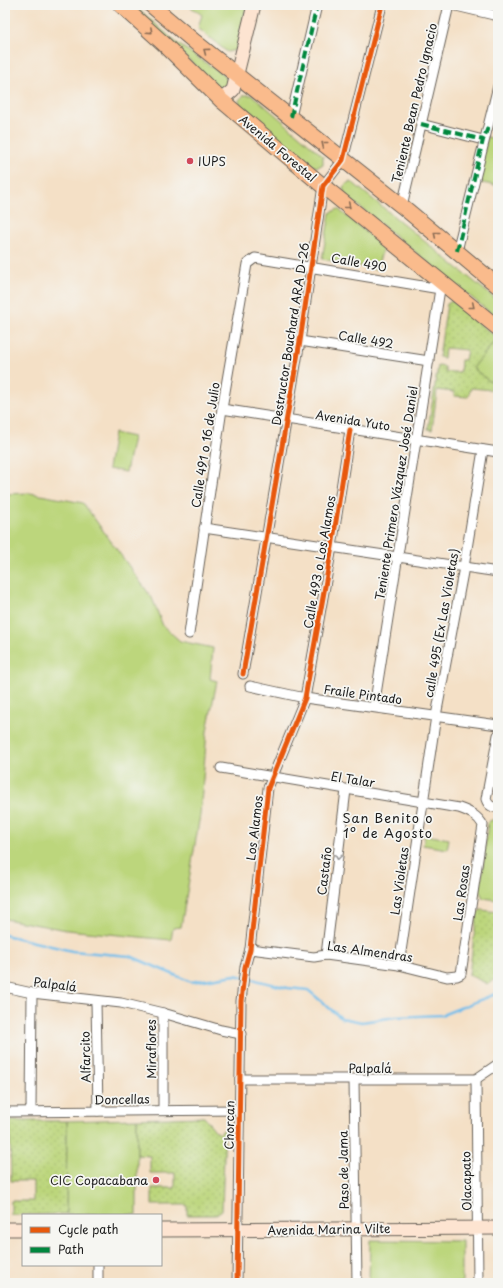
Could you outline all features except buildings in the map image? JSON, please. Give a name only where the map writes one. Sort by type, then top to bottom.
[{"type":"main road","name":"Avenida Forestal","points":[[121,5],[163,43],[221,100],[443,287],[498,328]]},
{"type":"main road","points":[[151,5],[195,42],[402,206],[498,286]]},
{"type":"street","points":[[221,100],[233,90],[254,5]]},
{"type":"street","points":[[291,117],[317,5]]},
{"type":"street","name":"Destructor Bouchard ARA D-26","points":[[243,674],[300,341],[323,186],[343,160],[382,5]]},
{"type":"street","points":[[450,5],[498,16]]},
{"type":"street","name":"Teniente Bean Pedro Ignacio","points":[[402,206],[450,5]]},
{"type":"street","points":[[457,251],[483,140],[494,126],[498,86]]},
{"type":"street","points":[[421,124],[483,140]]},
{"type":"street","name":"Calle 490","points":[[250,260],[255,258],[443,287]]},
{"type":"street","name":"Calle 491 o 16 de Julio","points":[[188,634],[222,409],[247,264],[250,260]]},
{"type":"street","name":"Teniente Primero Vázquez José Daniel","points":[[374,707],[415,440],[443,287]]},
{"type":"street","name":"Calle 492","points":[[300,341],[429,361]]},
{"type":"street","name":"Avenida Yuto","points":[[222,409],[498,452]]},
{"type":"street","name":"Calle 493 o Los Alamos","points":[[305,698],[332,547],[350,430]]},
{"type":"street","name":"calle 495 (Ex Las Violetas)","points":[[423,801],[436,716],[464,567],[483,450]]},
{"type":"street","points":[[204,528],[498,572]]},
{"type":"street","name":"Fraile Pintado","points":[[250,686],[305,698],[498,725]]},
{"type":"street","name":"Los Alamos","points":[[245,967],[250,949],[268,788],[305,698]]},
{"type":"street","points":[[495,808],[488,804],[486,799],[498,735]]},
{"type":"street","name":"El Talar","points":[[221,768],[272,778],[423,801],[459,808],[471,812],[479,818]]},
{"type":"street","name":"Castaño","points":[[326,955],[346,790]]},
{"type":"street","name":"Las Violetas","points":[[399,965],[423,801]]},
{"type":"street","name":"Las Rosas","points":[[461,974],[483,825],[479,818]]},
{"type":"street","name":"Las Almendras","points":[[250,949],[314,957],[326,955],[399,965],[447,977],[461,974]]},
{"type":"street","name":"Chorcan","points":[[237,1283],[241,1001],[245,967]]},
{"type":"street","name":"Palpalá","points":[[5,987],[32,993],[121,1003],[241,1034]]},
{"type":"street","points":[[32,993],[32,1111]]},
{"type":"street","name":"Alfarcito","points":[[96,1001],[98,1111]]},
{"type":"street","name":"Miraflores","points":[[163,1013],[163,1110]]},
{"type":"street","name":"Palpalá","points":[[240,1079],[354,1080],[476,1078],[494,1070],[498,1064]]},
{"type":"street","name":"Olacapato","points":[[476,1078],[478,1283]]},
{"type":"street","name":"Paso de Jama","points":[[354,1080],[357,1283]]},
{"type":"street","name":"Doncellas","points":[[5,1112],[239,1110]]},
{"type":"street","name":"Avenida Marina Vilte","points":[[162,1230],[498,1228]]},
{"type":"street","points":[[5,1229],[22,1229]]},
{"type":"street","points":[[98,1266],[98,1283]]},
{"type":"green space","points":[[129,5],[134,5],[178,44],[224,75],[227,80],[227,86],[221,90]]},
{"type":"green space","points":[[188,5],[247,5],[236,50],[227,52],[198,28],[202,15]]},
{"type":"green space","points":[[244,95],[251,95],[257,99],[323,156],[323,164],[318,167],[313,166],[240,106],[239,100]]},
{"type":"green space","points":[[487,137],[498,139],[498,186],[477,182]]},
{"type":"green space","points":[[349,182],[353,183],[498,301],[498,319],[345,195],[343,187]]},
{"type":"green space","points":[[338,209],[384,247],[376,269],[322,259],[330,213]]},
{"type":"green space","points":[[452,301],[497,338],[473,368],[490,382],[498,372],[498,396],[493,395],[493,390],[471,388],[468,397],[454,396],[454,392],[437,390],[432,430],[428,429],[438,366],[445,367],[445,372],[460,372],[461,360],[465,360],[467,350],[445,348],[444,358],[439,357],[447,304]]},
{"type":"green space","points":[[497,338],[498,372],[490,382],[473,368]]},
{"type":"green space","points":[[114,433],[133,437],[126,472],[108,469]]},
{"type":"green space","points":[[30,493],[83,503],[152,598],[163,626],[180,641],[213,648],[210,679],[217,681],[207,731],[200,815],[181,927],[173,928],[171,940],[67,930],[5,919],[5,494]]},
{"type":"green space","points":[[494,819],[498,820],[498,900],[483,898],[480,892],[488,822]]},
{"type":"green space","points":[[425,835],[449,839],[447,849],[423,845]]},
{"type":"green space","points":[[481,910],[498,912],[498,977],[488,984],[469,975],[477,913]]},
{"type":"green space","points":[[204,1117],[218,1134],[225,1129],[222,1210],[215,1215],[187,1215],[187,1205],[152,1205],[152,1188],[175,1188],[175,1173],[150,1173],[150,1156],[137,1155],[137,1119]]},
{"type":"green space","points":[[137,1119],[137,1214],[66,1214],[67,1121]]},
{"type":"green space","points":[[10,1121],[67,1121],[66,1214],[11,1215],[11,1201],[33,1201],[33,1181],[11,1181]]},
{"type":"green space","points":[[370,1240],[462,1241],[462,1283],[369,1283]]},
{"type":"waterway","points":[[5,935],[72,951],[130,956],[191,982],[235,975],[288,988],[308,990],[341,1018],[362,1022],[395,1017],[442,1015],[498,993]]},
{"type":"marked path","points":[[291,117],[317,5]]},
{"type":"marked path","points":[[421,124],[483,140]]},
{"type":"marked path","points":[[457,251],[483,140],[489,125]]},
{"type":"cycle path","points":[[243,674],[300,341],[323,186],[343,160],[382,5]]},
{"type":"cycle path","points":[[237,1283],[241,1001],[245,967],[250,949],[268,788],[305,698],[332,547],[350,430]]},
{"type":"place","name":"IUPS","points":[[190,161]]},
{"type":"place","name":"CIC Copacabana","points":[[156,1180]]},
{"type":"district","name":"San Benito o 1º de Agosto","points":[[388,824]]}]
